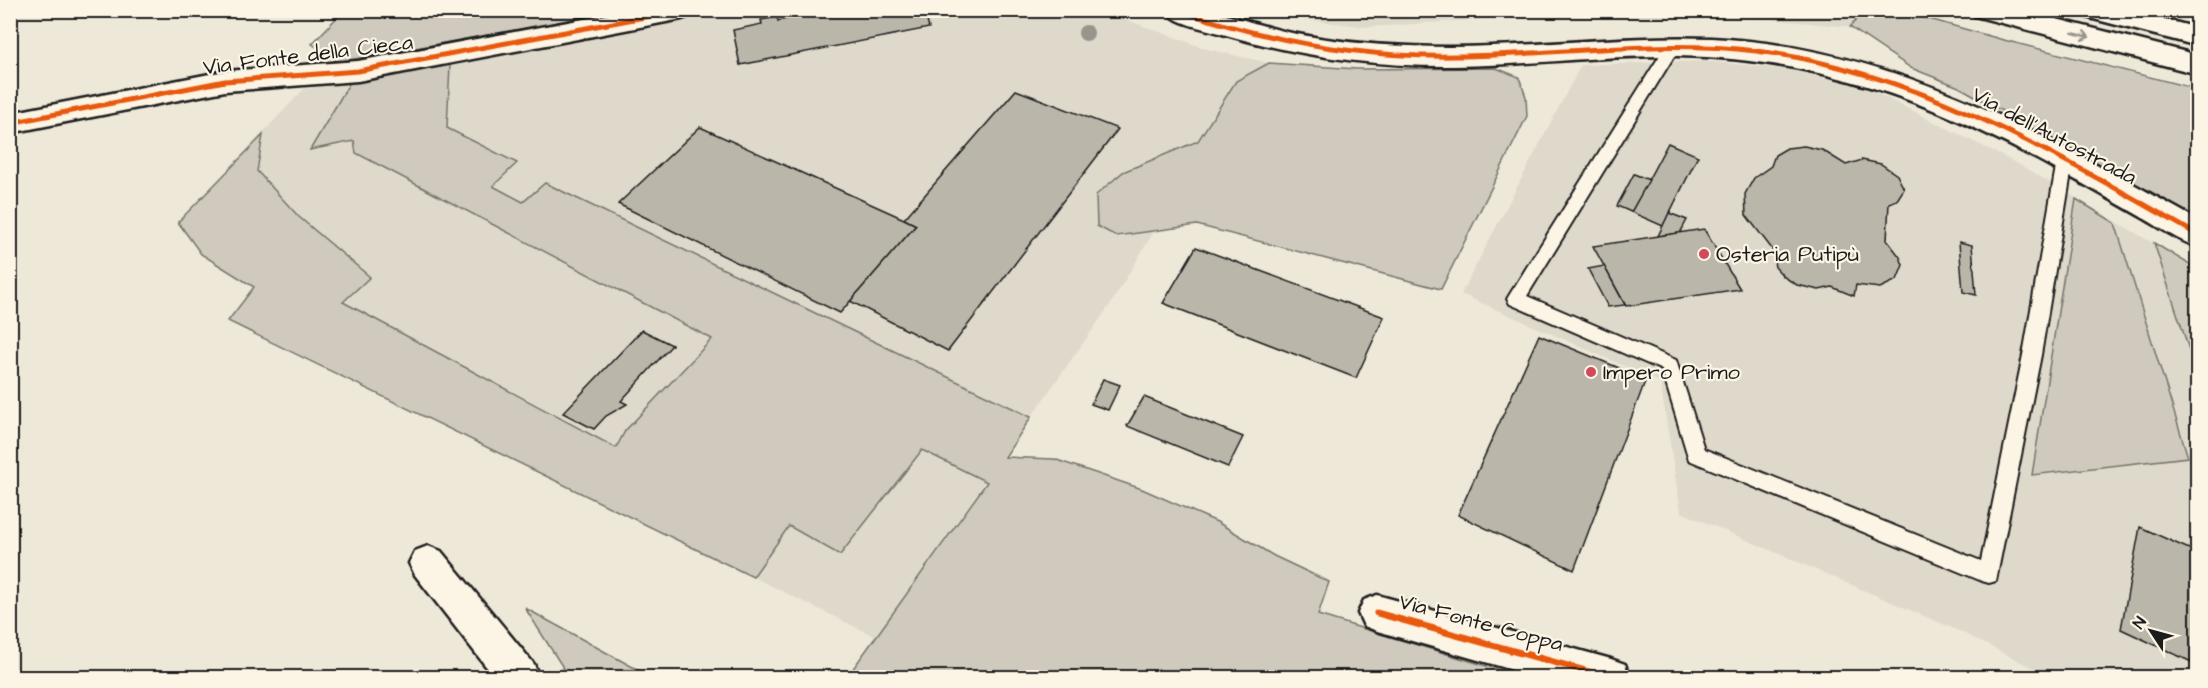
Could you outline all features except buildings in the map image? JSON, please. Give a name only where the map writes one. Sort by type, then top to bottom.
[{"type":"main road","name":"Via Fonte della Cieca","points":[[10,123],[225,81],[358,71],[681,10]]},
{"type":"main road","name":"Via dell'Autostrada","points":[[1178,10],[1278,38],[1371,53],[1461,56],[1672,48],[1753,51],[1792,56],[1889,80],[1962,107],[2198,235]]},
{"type":"main road","points":[[1984,10],[2198,65]]},
{"type":"main road","points":[[2091,10],[2198,37]]},
{"type":"main road","points":[[428,563],[520,678]]},
{"type":"main road","name":"Via Fonte Coppa","points":[[1377,613],[1611,678]]},
{"type":"lane","points":[[1672,48],[1516,299],[1670,365],[1696,454],[1989,574],[2032,355],[2065,161]]},
{"type":"shaded area","points":[[343,11],[622,11],[338,62],[312,44]]},
{"type":"shaded area","points":[[731,11],[1102,11],[1207,49],[1269,63],[1153,233],[1112,302],[876,637],[228,321],[254,287],[201,254],[178,222],[304,89],[450,65]]},
{"type":"shaded area","points":[[1266,11],[1864,11],[1850,27],[1759,18],[1547,15],[1369,27],[1301,19]]},
{"type":"shaded area","points":[[1864,11],[1901,11],[2000,39],[2197,89],[2197,220],[1959,87],[1911,68],[1850,27]]},
{"type":"shaded area","points":[[1704,61],[1785,69],[1863,86],[2020,165],[2197,269],[2197,677],[2051,677],[1959,631],[1681,512],[1660,382],[1461,294],[1581,65]]},
{"type":"shaded area","points":[[1269,63],[1357,69],[1496,68],[1519,77],[1526,97],[1527,116],[1441,289],[1197,225],[1116,236],[1097,226],[1096,195],[1123,172],[1198,141],[1236,81]]},
{"type":"shaded area","points":[[450,65],[447,128],[517,163],[493,186],[523,202],[545,183],[1031,417],[1005,457],[1054,459],[1142,489],[1217,522],[1274,556],[1329,582],[1318,615],[1523,677],[847,677],[987,482],[922,450],[840,555],[789,526],[753,577],[228,321],[254,287],[201,254],[178,222],[263,135],[257,171],[299,217],[370,277],[343,302],[616,448],[625,431],[712,339],[356,153],[354,141],[310,150],[350,82]]},
{"type":"shaded area","points":[[2076,199],[2115,223],[2188,457],[2032,475]]},
{"type":"shaded area","points":[[2154,243],[2197,269],[2197,374]]},
{"type":"shaded area","points":[[525,608],[651,677],[569,677]]},
{"type":"cycle path","points":[[10,123],[225,81],[358,71],[682,10]]},
{"type":"cycle path","points":[[1178,10],[1264,36],[1324,48],[1384,55],[1499,55],[1670,47],[1756,51],[1817,61],[1875,76],[1931,96],[1986,120],[2039,146],[2198,235]]},
{"type":"cycle path","points":[[1377,613],[1611,678]]},
{"type":"place","name":"Osteria Putipù","points":[[1704,254]]},
{"type":"place","name":"Impero Primo","points":[[1591,372]]}]
